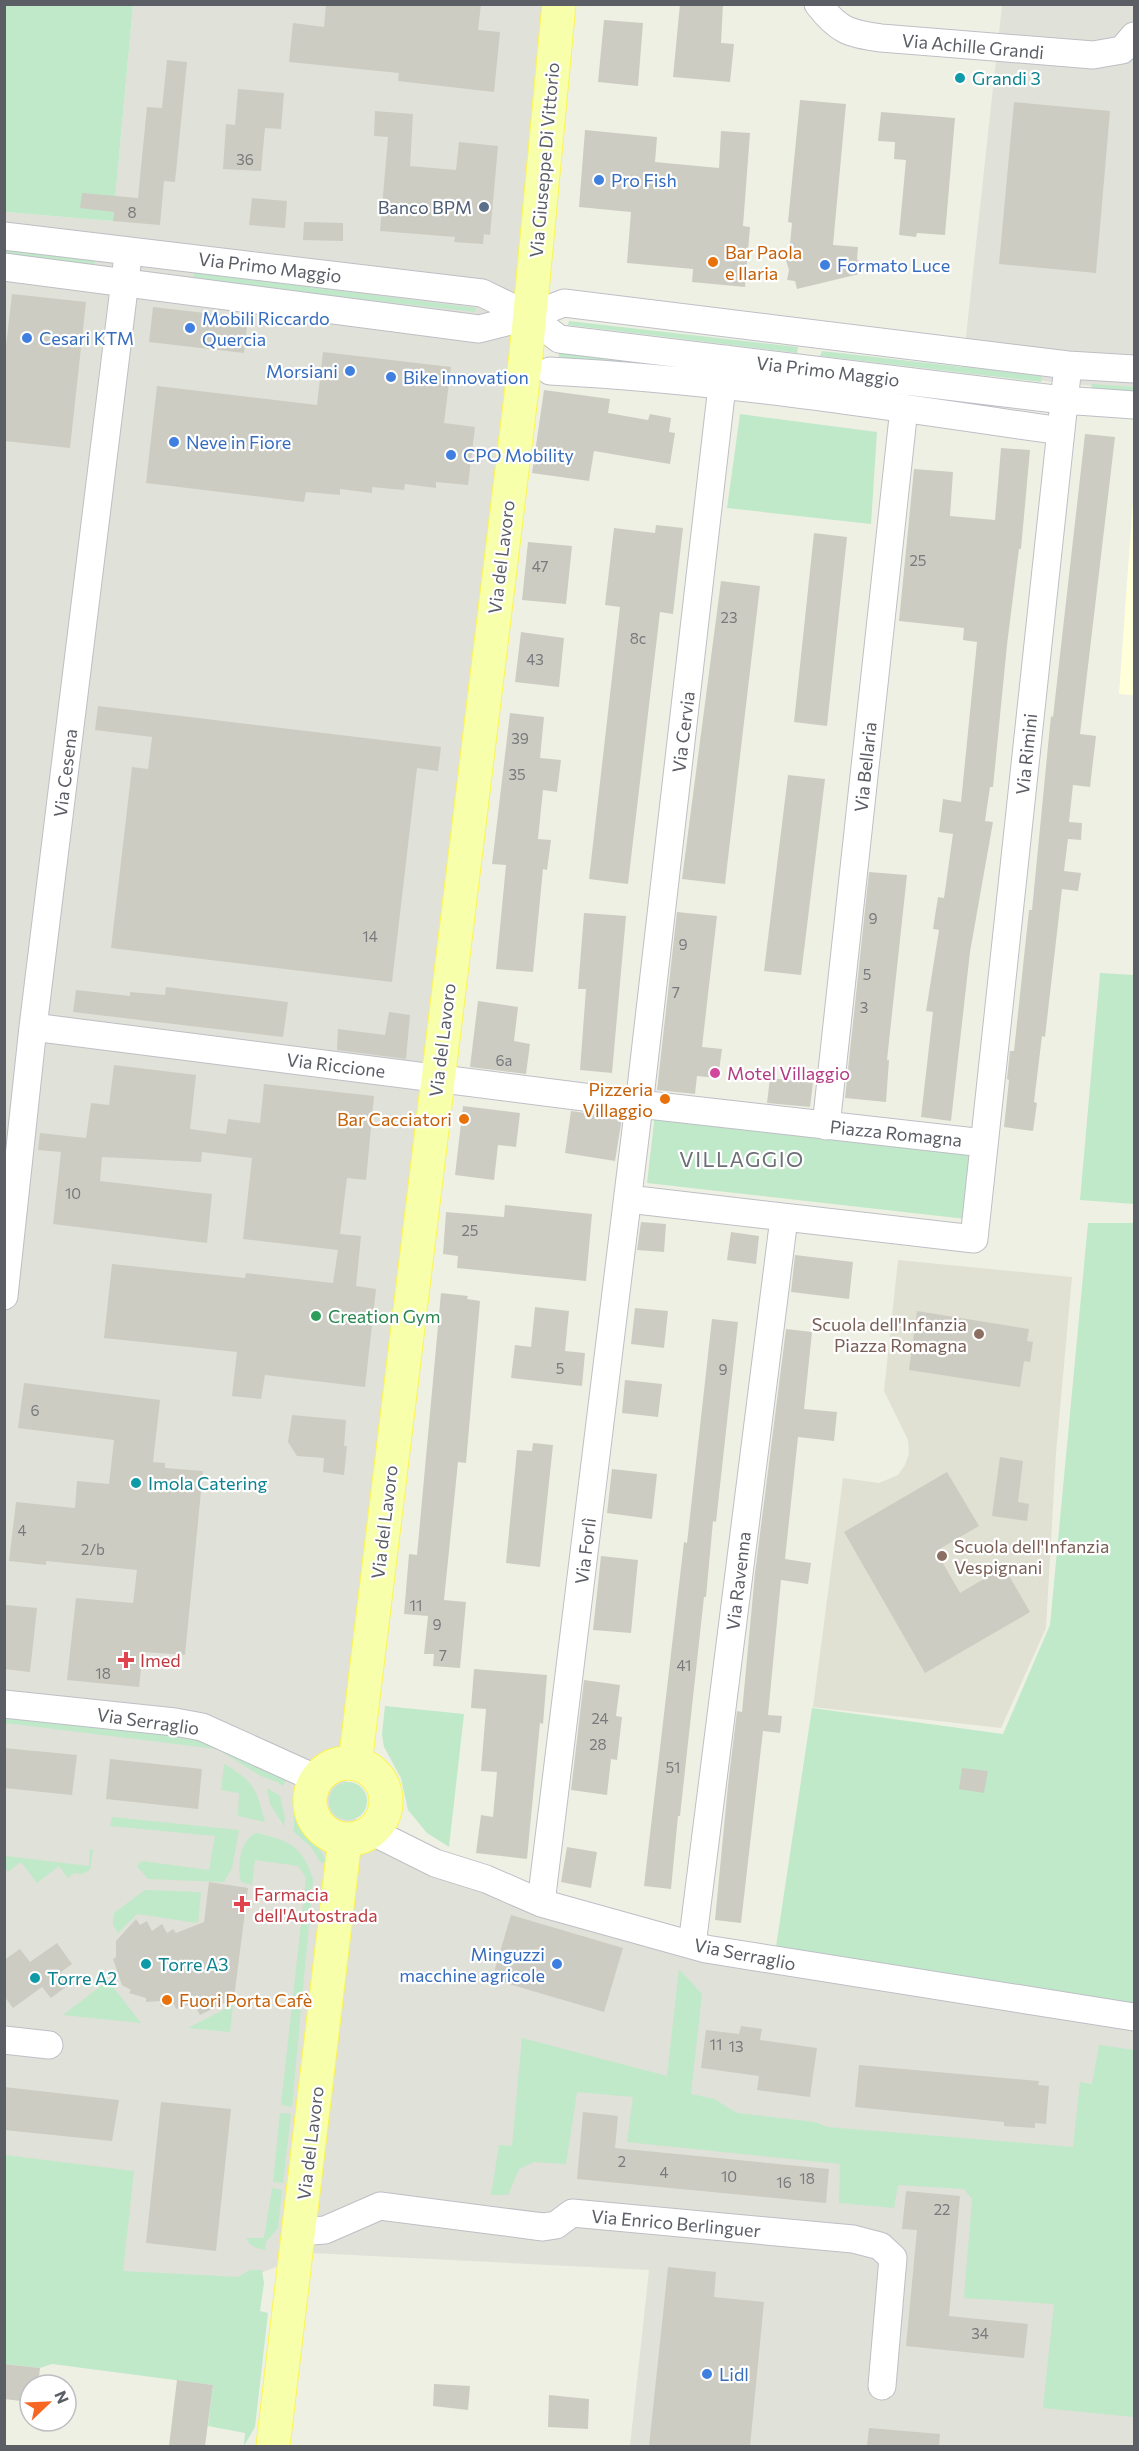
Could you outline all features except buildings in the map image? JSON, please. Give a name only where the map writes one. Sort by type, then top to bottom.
[{"type":"main road","name":"Via Giuseppe Di Vittorio","points":[[530,316],[559,4]]},
{"type":"main road","name":"Via del Lavoro","points":[[273,2446],[299,2232],[358,1835],[384,1814],[385,1792],[374,1774],[355,1764],[530,316]]},
{"type":"main road","points":[[355,1764],[334,1766],[317,1779],[310,1800],[316,1822],[324,1831],[334,1837],[358,1835]]},
{"type":"street","name":"Via Achille Grandi","points":[[818,4],[835,24],[856,35],[881,38],[1093,55],[1122,50],[1134,36]]},
{"type":"street","name":"Via Primo Maggio","points":[[4,236],[482,293],[530,316],[559,339],[1063,400],[1134,405]]},
{"type":"street","name":"Via Cesena","points":[[4,1296],[33,1027],[128,250]]},
{"type":"street","name":"Via Primo Maggio","points":[[4,267],[479,329],[530,316],[564,303],[1068,365],[1134,369]]},
{"type":"street","name":"Via Cervia","points":[[639,1104],[727,359]]},
{"type":"street","name":"Via Rimini","points":[[984,1143],[1068,365]]},
{"type":"street","name":"Via Primo Maggio","points":[[550,372],[722,386],[904,408],[1060,431]]},
{"type":"street","name":"Via Bellaria","points":[[826,1125],[904,408]]},
{"type":"street","name":"Via Riccione","points":[[33,1027],[639,1104]]},
{"type":"street","name":"Piazza Romagna","points":[[628,1199],[974,1239],[984,1143],[639,1104]]},
{"type":"street","points":[[628,1199],[639,1104]]},
{"type":"street","name":"Via Forlì","points":[[542,1903],[628,1199]]},
{"type":"street","name":"Via Ravenna","points":[[692,1945],[784,1218]]},
{"type":"street","name":"Via Serraglio","points":[[4,1704],[164,1720],[202,1727],[317,1779]]},
{"type":"street","name":"Via Serraglio","points":[[358,1835],[486,1879],[542,1903],[692,1945],[747,1956],[1134,2017]]},
{"type":"street","points":[[4,2040],[49,2045]]},
{"type":"street","name":"Via Enrico Berlinguer","points":[[299,2232],[325,2230],[380,2206],[543,2227],[556,2224],[572,2213],[853,2239],[880,2246],[893,2258],[882,2386]]},
{"type":"shaded area","points":[[4,5],[133,5],[113,221],[5,212]]},
{"type":"shaded area","points":[[133,5],[556,5],[382,1428],[343,1810],[396,1847],[644,1931],[1134,2004],[1134,2446],[630,2446],[649,2270],[312,2253],[240,2281],[5,2280],[5,212],[113,221]]},
{"type":"shaded area","points":[[1002,5],[1134,5],[1134,390],[962,373]]},
{"type":"shaded area","points":[[5,250],[95,260],[95,267],[5,256]]},
{"type":"shaded area","points":[[194,272],[476,308],[475,312],[193,280]]},
{"type":"shaded area","points":[[569,321],[798,347],[797,353],[568,325]]},
{"type":"shaded area","points":[[560,349],[706,367],[704,378],[558,360]]},
{"type":"shaded area","points":[[822,351],[1042,376],[1041,382],[820,356]]},
{"type":"shaded area","points":[[1092,384],[1134,387],[1134,392],[1091,389]]},
{"type":"shaded area","points":[[740,414],[877,432],[871,524],[727,508]]},
{"type":"shaded area","points":[[1134,486],[1134,695],[1119,694]]},
{"type":"shaded area","points":[[1100,973],[1134,975],[1134,1204],[1080,1200]]},
{"type":"shaded area","points":[[655,1114],[973,1151],[966,1219],[647,1183]]},
{"type":"shaded area","points":[[1088,1223],[1134,1223],[1134,2004],[774,1960],[812,1708],[1003,1734],[1050,1625]]},
{"type":"shaded area","name":"Scuola dell'Infanzia Vespignani","points":[[898,1260],[1072,1277],[1056,1453],[1046,1628],[1001,1728],[813,1707],[843,1478],[879,1483],[898,1475],[909,1454],[908,1440],[884,1391]]},
{"type":"shaded area","points":[[385,1706],[464,1714],[449,1847],[427,1833],[408,1810],[401,1778],[384,1747],[382,1734]]},
{"type":"shaded area","points":[[5,1715],[198,1737],[288,1778],[283,1786],[261,1776],[217,1749],[5,1723]]},
{"type":"shaded area","points":[[224,1764],[253,1787],[265,1822],[238,1816],[239,1793],[221,1790]]},
{"type":"shaded area","points":[[348,1782],[361,1788],[367,1801],[361,1814],[348,1820],[335,1814],[329,1801],[335,1788]]},
{"type":"shaded area","points":[[267,1788],[280,1796],[285,1818],[284,1826],[270,1804]]},
{"type":"shaded area","points":[[294,1789],[303,1826],[326,1862],[321,1863],[311,1847],[293,1831]]},
{"type":"shaded area","points":[[112,1817],[239,1830],[232,1868],[224,1882],[148,1879],[137,1866],[142,1861],[209,1870],[215,1836],[110,1826]]},
{"type":"shaded area","points":[[257,1833],[287,1842],[300,1852],[313,1880],[292,2107],[281,2105],[306,1878],[298,1866],[255,1860],[252,1885],[241,1882],[239,1869],[243,1847],[251,1836]]},
{"type":"shaded area","points":[[90,1849],[93,1850],[90,1870],[82,1874],[74,1873],[68,1878],[59,1866],[37,1883],[21,1862],[8,1872],[5,1868],[5,1856],[89,1866]]},
{"type":"shaded area","points":[[145,1890],[201,1892],[198,1923],[137,1914],[118,1933],[113,1925],[114,1913]]},
{"type":"shaded area","points":[[679,1969],[702,1994],[691,2094],[714,2099],[737,2113],[815,2122],[827,2127],[1073,2147],[1080,2082],[1092,2084],[1099,2045],[1134,2050],[1134,2417],[1043,2408],[1054,2304],[964,2298],[972,2199],[964,2189],[898,2185],[894,2208],[839,2203],[840,2164],[627,2142],[633,2097],[577,2092],[566,2164],[534,2162],[519,2169],[508,2195],[491,2195],[499,2145],[512,2146],[522,2038],[667,2076]]},
{"type":"shaded area","points":[[101,1986],[113,1987],[141,2023],[63,2015]]},
{"type":"shaded area","points":[[233,2005],[230,2032],[188,2028]]},
{"type":"shaded area","points":[[280,2113],[291,2114],[283,2183],[273,2182]]},
{"type":"shaded area","points":[[5,2155],[134,2171],[123,2271],[238,2277],[250,2270],[262,2270],[264,2283],[260,2311],[268,2313],[255,2427],[244,2446],[245,2433],[208,2426],[213,2385],[52,2364],[40,2368],[5,2364]]},
{"type":"shaded area","points":[[272,2188],[282,2190],[278,2228],[266,2242],[265,2250],[254,2247],[246,2238],[264,2238]]},
{"type":"place","name":"Grandi 3","points":[[960,78]]},
{"type":"place","name":"Pro Fish","points":[[599,180]]},
{"type":"place","name":"Banco BPM","points":[[484,207]]},
{"type":"place","name":"Bar Paola e Ilaria","points":[[713,262]]},
{"type":"place","name":"Formato Luce","points":[[825,265]]},
{"type":"place","name":"Mobili Riccardo Quercia","points":[[190,328]]},
{"type":"place","name":"Cesari KTM","points":[[27,338]]},
{"type":"place","name":"Morsiani","points":[[350,371]]},
{"type":"place","name":"Bike innovation","points":[[391,377]]},
{"type":"place","name":"Neve in Fiore","points":[[174,442]]},
{"type":"place","name":"CPO Mobility","points":[[451,455]]},
{"type":"place","name":"Motel Villaggio","points":[[715,1073]]},
{"type":"place","name":"Pizzeria Villaggio","points":[[665,1099]]},
{"type":"place","name":"Bar Cacciatori","points":[[464,1119]]},
{"type":"place","name":"Creation Gym","points":[[316,1316]]},
{"type":"place","name":"Scuola dell'Infanzia Piazza Romagna","points":[[979,1334]]},
{"type":"place","name":"Imola Catering","points":[[136,1483]]},
{"type":"place","name":"Scuola dell'Infanzia Vespignani","points":[[942,1556]]},
{"type":"place","name":"Imed","points":[[126,1660]]},
{"type":"place","name":"Farmacia dell'Autostrada","points":[[242,1904]]},
{"type":"place","name":"Torre A3","points":[[146,1964]]},
{"type":"place","name":"Minguzzi macchine agricole","points":[[557,1964]]},
{"type":"place","name":"Torre A2","points":[[35,1978]]},
{"type":"place","name":"Fuori Porta Cafè","points":[[167,2000]]},
{"type":"place","name":"Lidl","points":[[707,2374]]},
{"type":"district","name":"VILLAGGIO","points":[[742,1158]]}]
